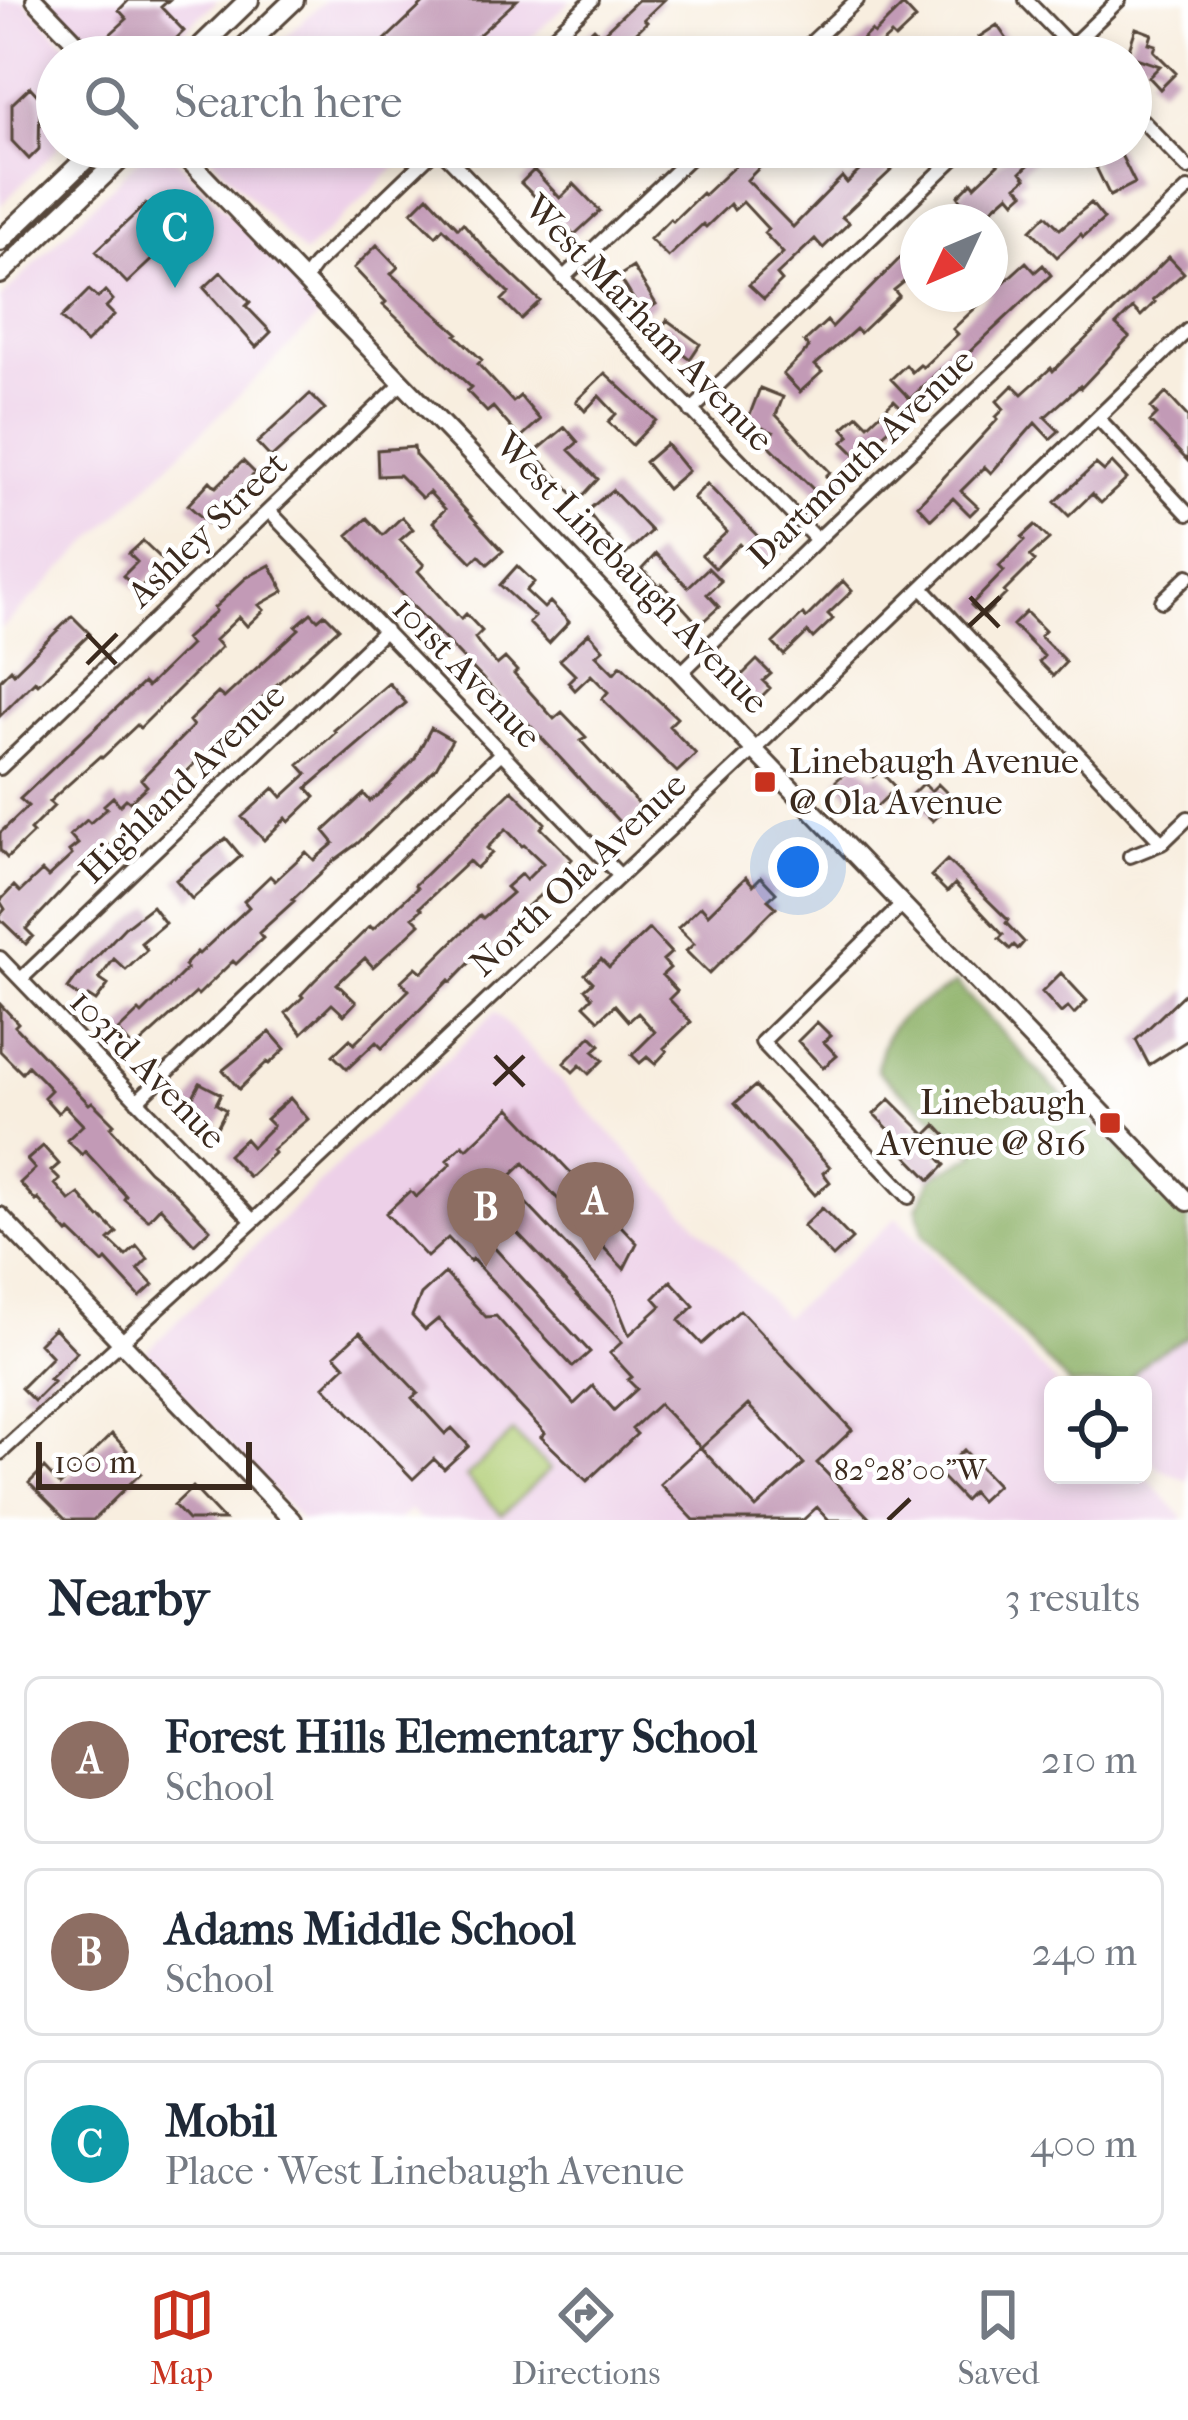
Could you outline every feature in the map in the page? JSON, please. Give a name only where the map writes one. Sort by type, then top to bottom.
[{"type":"main road","points":[[212,36],[249,0]]},
{"type":"main road","points":[[256,36],[294,0]]},
{"type":"main road","points":[[0,242],[76,168]]},
{"type":"main road","points":[[0,274],[111,168]]},
{"type":"street","points":[[35,0],[70,36]]},
{"type":"street","points":[[554,36],[592,0]]},
{"type":"street","points":[[818,36],[856,0]]},
{"type":"street","points":[[1026,0],[1056,36]]},
{"type":"street","points":[[1087,36],[1119,0]]},
{"type":"street","points":[[1152,131],[1188,168]]},
{"type":"street","name":"West Linebaugh Avenue","points":[[196,168],[1188,1202]]},
{"type":"street","points":[[304,280],[416,168]]},
{"type":"street","name":"West Marham Avenue","points":[[458,168],[817,540]]},
{"type":"street","points":[[563,278],[679,168]]},
{"type":"street","points":[[691,411],[944,168]]},
{"type":"street","name":"Dartmouth Avenue","points":[[682,672],[1188,189]]},
{"type":"street","name":"North Ola Avenue","points":[[0,1453],[620,876],[1188,330]]},
{"type":"street","name":"Ashley Street","points":[[0,768],[403,382]]},
{"type":"street","points":[[1098,418],[1188,514]]},
{"type":"street","name":"101st Avenue","points":[[269,511],[620,876]]},
{"type":"street","points":[[1162,602],[1188,576]]},
{"type":"street","points":[[922,588],[1162,843]]},
{"type":"street","name":"Highland Avenue","points":[[21,979],[385,630]]},
{"type":"street","points":[[137,1101],[502,752]]},
{"type":"street","points":[[1130,856],[1162,843],[1188,818]]},
{"type":"street","points":[[903,904],[762,1042],[909,1197]]},
{"type":"street","name":"103rd Avenue","points":[[0,958],[253,1221]]},
{"type":"street","points":[[0,1216],[292,1520]]},
{"type":"shaded area","points":[[0,0],[24,0],[58,36],[36,36],[38,168],[0,206]]},
{"type":"shaded area","points":[[47,0],[218,0],[178,36],[81,36]]},
{"type":"shaded area","points":[[325,0],[571,0],[533,36],[287,36]]},
{"type":"shaded area","points":[[130,168],[185,168],[323,313],[0,630],[0,299]]},
{"type":"shaded area","points":[[222,168],[395,168],[304,254]]},
{"type":"shaded area","points":[[495,1012],[785,1317],[897,1217],[1049,1376],[1044,1376],[1044,1484],[1152,1484],[1184,1518],[420,1520],[410,1510],[398,1520],[301,1520],[144,1354]]},
{"type":"shaded area","points":[[1188,1336],[1188,1481],[1152,1462],[1152,1376],[1132,1376],[1150,1358]]},
{"type":"green space","points":[[956,983],[1188,1220],[1188,1336],[1150,1358],[1132,1376],[1061,1376],[924,1235],[917,1208],[933,1176],[976,1154],[877,1071],[886,1037],[914,1008]]},
{"type":"green space","points":[[513,1432],[550,1469],[502,1515],[466,1477]]},
{"type":"building","points":[[129,0],[169,0],[161,7],[184,31],[179,36],[108,36],[127,19],[119,10]]},
{"type":"building","points":[[427,0],[517,0],[478,36],[389,36]]},
{"type":"building","points":[[638,0],[664,0],[633,36],[586,36],[594,28],[601,35]]},
{"type":"building","points":[[903,5],[916,19],[898,36],[866,36],[871,31],[874,34]]},
{"type":"building","points":[[997,25],[1005,36],[980,36]]},
{"type":"building","points":[[1136,28],[1152,34],[1151,36],[1133,36]]},
{"type":"building","points":[[1152,44],[1176,73],[1160,89],[1152,74],[1160,66],[1152,63]]},
{"type":"building","points":[[30,87],[36,94],[36,152],[29,159],[12,141],[12,104]]},
{"type":"building","points":[[733,168],[759,168],[747,180],[793,227],[842,177],[847,183],[862,168],[894,168],[842,217],[849,223],[823,248],[815,239],[777,275],[782,281],[764,299],[749,285],[783,253],[743,202],[734,210],[730,204],[668,257],[650,239]]},
{"type":"building","points":[[994,168],[1025,168],[1021,172],[1026,178],[1017,186],[1024,193],[1015,201],[1009,194],[998,204],[957,204],[972,182],[975,186]]},
{"type":"building","points":[[1096,168],[1128,168],[1135,183],[1110,196]]},
{"type":"building","points":[[534,170],[560,198],[574,184],[600,211],[574,235],[521,183]]},
{"type":"building","points":[[428,196],[458,228],[463,223],[540,301],[521,319],[502,300],[509,293],[443,228],[436,236],[412,212]]},
{"type":"building","points":[[1091,203],[1104,219],[1057,257],[1031,230],[1046,215],[1060,229]]},
{"type":"building","points":[[146,204],[177,236],[127,283],[96,251]]},
{"type":"building","points":[[377,245],[398,267],[391,274],[458,333],[482,360],[478,364],[513,402],[520,396],[540,420],[520,438],[493,407],[487,412],[467,391],[471,387],[383,305],[386,302],[354,268]]},
{"type":"building","points":[[1169,257],[1184,273],[1141,316],[1133,308],[1116,325],[1129,337],[1081,388],[1045,417],[1059,431],[1050,439],[1035,423],[991,473],[985,467],[961,491],[978,507],[970,515],[953,498],[931,519],[918,505],[998,419],[1004,409],[997,401],[1013,385],[1022,394],[1051,368],[1053,371]]},
{"type":"building","points":[[900,258],[900,285],[894,290],[899,296],[860,333],[856,329],[815,365],[822,372],[800,392],[783,374],[809,348],[804,342],[827,321],[832,327]]},
{"type":"building","points":[[1026,262],[1035,272],[1043,265],[1051,275],[946,374],[941,369],[910,399],[891,379],[906,365],[912,372],[923,367],[958,334],[953,329],[971,312],[1008,312],[1008,278]]},
{"type":"building","points":[[633,267],[656,304],[642,313],[619,276]]},
{"type":"building","points":[[221,272],[271,332],[256,347],[204,288]]},
{"type":"building","points":[[89,290],[98,298],[105,291],[113,300],[106,307],[114,315],[86,343],[61,318]]},
{"type":"building","points":[[667,320],[700,344],[690,359],[657,335]]},
{"type":"building","points":[[605,373],[656,420],[632,445],[608,422],[616,414],[599,396],[585,411],[576,401]]},
{"type":"building","points":[[760,388],[783,397],[776,415],[830,472],[826,476],[834,485],[821,497],[764,440],[773,432],[747,422]]},
{"type":"building","points":[[1166,393],[1188,417],[1188,461],[1150,422],[1157,415],[1151,408]]},
{"type":"building","points":[[310,394],[325,409],[271,458],[257,443]]},
{"type":"building","points":[[894,400],[907,413],[858,457],[843,442],[850,436],[843,428],[858,415],[868,425]]},
{"type":"building","points":[[565,427],[578,442],[569,450],[598,479],[579,500],[534,453]]},
{"type":"building","points":[[666,444],[688,471],[667,489],[645,462]]},
{"type":"building","points":[[414,447],[415,455],[503,551],[488,564],[479,555],[472,562],[433,522],[445,509],[429,492],[422,498],[399,475],[378,476],[377,450]]},
{"type":"building","points":[[243,461],[255,473],[208,523],[188,505],[210,481],[216,487]]},
{"type":"building","points":[[1112,463],[1127,479],[1101,503],[1092,494],[1069,516],[1055,502],[1096,464],[1104,471]]},
{"type":"building","points":[[707,484],[775,554],[762,567],[740,544],[715,568],[702,555],[727,532],[693,498]]},
{"type":"building","points":[[612,490],[651,531],[623,557],[587,511]]},
{"type":"building","points":[[402,517],[413,529],[400,540],[424,565],[418,571],[461,619],[466,614],[482,631],[475,638],[497,665],[505,658],[554,719],[562,712],[586,737],[581,741],[643,809],[624,827],[515,709],[506,717],[498,708],[505,702],[348,535],[367,518],[383,535]]},
{"type":"building","points":[[1035,525],[1049,539],[983,617],[971,605],[1004,571],[999,566]]},
{"type":"building","points":[[143,541],[165,562],[138,590],[123,576],[137,562],[129,554]]},
{"type":"building","points":[[656,554],[688,587],[708,568],[721,581],[707,594],[719,607],[699,625],[642,569]]},
{"type":"building","points":[[270,565],[284,591],[259,605],[264,610],[247,626],[239,617],[215,640],[221,647],[140,728],[137,725],[49,802],[54,806],[7,858],[0,850],[0,833],[28,806],[20,799],[190,645],[185,639],[246,578]]},
{"type":"building","points":[[517,566],[534,582],[526,591],[544,608],[550,602],[569,622],[549,643],[529,623],[535,617],[500,585]]},
{"type":"building","points":[[843,581],[852,591],[828,614],[833,619],[813,638],[808,632],[784,655],[773,643]]},
{"type":"building","points":[[1026,612],[1045,631],[1040,636],[1066,662],[1053,676],[1039,662],[1044,656],[1013,625]]},
{"type":"building","points":[[311,613],[318,620],[325,614],[339,628],[151,807],[148,804],[128,823],[26,929],[33,936],[26,944],[0,919],[5,909],[0,901],[14,886],[20,892],[42,871],[48,877],[72,855],[69,851],[78,844],[70,835],[107,808],[104,805],[113,797],[120,805],[126,799],[130,802],[147,786],[141,779],[193,726],[189,721],[218,693],[224,698]]},
{"type":"building","points":[[72,616],[90,634],[0,716],[0,680],[11,669],[14,673]]},
{"type":"building","points":[[589,633],[603,649],[596,655],[614,673],[621,665],[677,718],[669,726],[696,754],[677,772],[602,699],[608,692],[591,675],[575,690],[568,682],[575,675],[560,660]]},
{"type":"building","points":[[757,660],[771,674],[763,681],[770,688],[756,702],[735,682]]},
{"type":"building","points":[[389,683],[406,703],[307,788],[315,797],[264,840],[242,817],[274,788],[282,797],[307,774],[299,765]]},
{"type":"building","points":[[431,728],[452,740],[436,768],[292,900],[236,964],[233,961],[134,1049],[118,1031],[139,1011],[142,1014],[187,969],[184,966],[197,952],[249,907],[244,901],[270,876],[275,881],[306,852],[314,860],[334,843],[324,831],[364,794],[370,801],[379,795],[414,760]]},
{"type":"building","points":[[857,761],[873,777],[880,771],[896,788],[875,808],[867,799],[860,806],[836,781]]},
{"type":"building","points":[[923,783],[931,791],[938,784],[954,800],[933,821],[909,797]]},
{"type":"building","points":[[512,790],[572,859],[505,926],[509,930],[487,951],[484,948],[449,980],[382,1048],[376,1042],[347,1069],[333,1055],[350,1039],[354,1044],[409,990],[401,981],[416,967],[422,972],[480,915],[483,918],[512,893],[506,887],[521,874],[526,880],[543,863],[524,845],[506,829],[476,868],[469,861],[420,907],[413,917],[420,924],[403,940],[373,967],[365,958],[337,984],[356,1002],[344,1015],[332,1004],[302,1033],[286,1013]]},
{"type":"building","points":[[226,838],[241,856],[192,899],[176,880]]},
{"type":"building","points":[[947,860],[1008,920],[1024,942],[1018,949],[1014,945],[1010,949],[999,939],[1003,935],[955,884],[947,892],[931,876]]},
{"type":"building","points":[[746,877],[753,885],[761,877],[776,893],[768,900],[776,907],[709,974],[686,951],[694,944],[678,928],[701,906],[708,914]]},
{"type":"building","points":[[152,906],[165,923],[141,943],[147,950],[126,970],[114,959],[99,979],[108,985],[96,1001],[88,996],[85,1001],[68,989],[125,927]]},
{"type":"building","points":[[649,929],[671,953],[663,960],[670,968],[662,975],[677,991],[669,999],[691,1022],[655,1064],[647,1057],[640,1063],[632,1055],[655,1032],[638,1013],[629,1021],[615,1005],[599,1020],[584,1005],[592,997],[585,989],[593,982],[585,974],[601,959],[609,967]]},
{"type":"building","points":[[1061,973],[1087,1001],[1074,1014],[1068,1007],[1061,1013],[1042,992]]},
{"type":"building","points":[[1188,990],[1188,1040],[1149,1065],[1136,1040]]},
{"type":"building","points":[[0,1004],[89,1104],[114,1124],[110,1127],[149,1171],[210,1229],[194,1244],[160,1207],[148,1220],[85,1151],[82,1155],[67,1140],[83,1125],[65,1106],[58,1113],[44,1097],[51,1090],[42,1080],[28,1066],[22,1073],[0,1051]]},
{"type":"building","points":[[817,1022],[831,1036],[824,1042],[837,1056],[823,1068],[798,1041]]},
{"type":"building","points":[[270,1032],[285,1049],[239,1089],[223,1070]]},
{"type":"building","points":[[591,1036],[600,1045],[593,1051],[603,1060],[589,1074],[580,1065],[573,1072],[564,1063]]},
{"type":"building","points":[[200,1083],[221,1094],[216,1104],[226,1110],[215,1131],[184,1114]]},
{"type":"building","points":[[755,1086],[830,1167],[823,1173],[830,1182],[815,1195],[735,1103]]},
{"type":"building","points":[[290,1098],[308,1119],[249,1177],[228,1155],[245,1139],[252,1147],[273,1126],[266,1119]]},
{"type":"building","points":[[890,1099],[926,1135],[936,1125],[952,1142],[937,1156],[945,1165],[930,1180],[874,1114]]},
{"type":"building","points":[[510,1108],[637,1243],[624,1269],[524,1163],[505,1181],[613,1295],[629,1335],[661,1306],[654,1298],[671,1281],[694,1306],[679,1320],[702,1344],[740,1310],[852,1430],[817,1463],[871,1520],[829,1520],[817,1507],[803,1520],[694,1520],[660,1484],[700,1447],[659,1404],[632,1429],[637,1434],[587,1481],[541,1437],[545,1433],[438,1319],[425,1330],[412,1316],[421,1295],[445,1273],[486,1317],[496,1316],[574,1404],[593,1386],[614,1410],[637,1389],[610,1353],[622,1342],[486,1200],[467,1218],[590,1352],[573,1367],[448,1238],[427,1257],[386,1213],[410,1191],[416,1197],[451,1164],[447,1160],[463,1145],[467,1149]],"holes":[[[748,1405],[804,1464],[756,1508],[701,1448]]]},
{"type":"building","points":[[43,1146],[59,1164],[51,1171],[70,1201],[79,1194],[117,1233],[109,1240],[126,1256],[137,1246],[148,1259],[138,1269],[153,1285],[140,1297],[20,1183],[35,1169],[27,1160]]},
{"type":"building","points":[[822,1208],[852,1239],[833,1257],[803,1226]]},
{"type":"building","points":[[54,1328],[77,1352],[34,1401],[21,1388],[52,1357],[39,1343]]},
{"type":"building","points":[[360,1332],[418,1393],[412,1398],[445,1434],[452,1428],[469,1446],[444,1469],[434,1459],[413,1479],[324,1386],[345,1366],[335,1355]]},
{"type":"building","points":[[112,1434],[127,1450],[122,1454],[141,1473],[93,1520],[66,1520],[29,1483],[44,1468],[60,1485]]},
{"type":"building","points":[[964,1450],[997,1485],[980,1501],[972,1492],[964,1500],[939,1474]]},
{"type":"building","points":[[193,1487],[224,1520],[188,1520],[174,1505]]},
{"type":"place","name":"Mobil","points":[[175,288]]},
{"type":"place","name":"Linebaugh Avenue @ Ola Avenue","points":[[765,782]]},
{"type":"place","name":"Linebaugh Avenue @ 816","points":[[1110,1123]]},
{"type":"place","name":"Forest Hills Elementary School","points":[[595,1261]]},
{"type":"place","name":"Adams Middle School","points":[[486,1267]]}]
